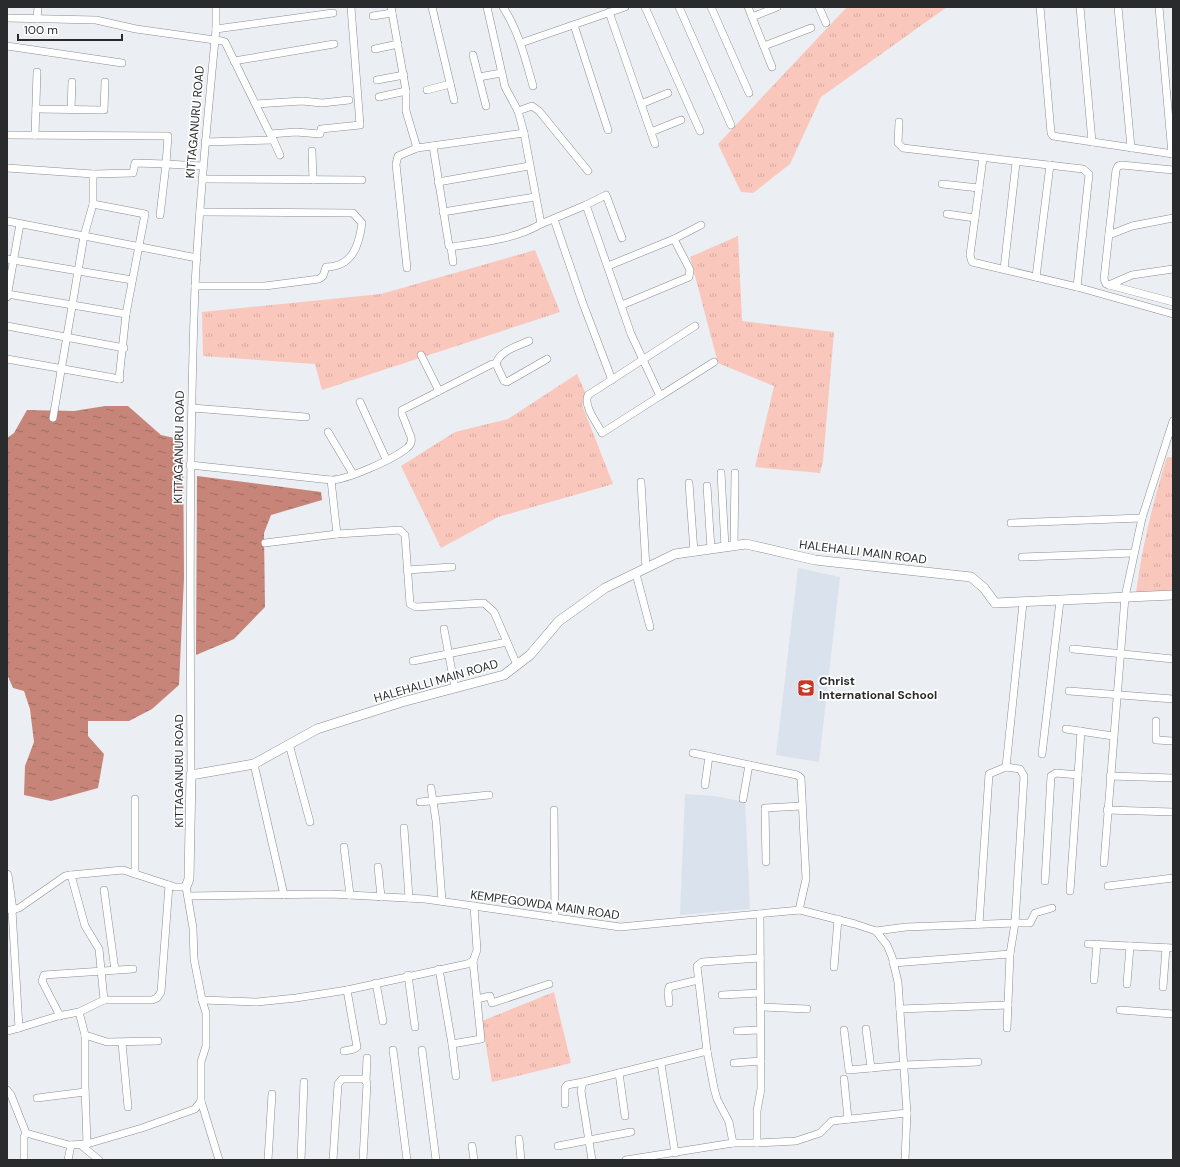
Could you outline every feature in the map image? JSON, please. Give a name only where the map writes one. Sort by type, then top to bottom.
[{"type":"main road","name":"HALEHALLI MAIN ROAD","points":[[191,775],[254,764],[317,729],[402,702],[504,675],[530,654],[559,621],[605,588],[675,554],[746,544],[815,560],[970,577],[984,588],[996,603],[1023,603],[1173,594]]},
{"type":"main road","name":"KITTAGANURU ROAD","points":[[187,892],[189,879],[191,775]]},
{"type":"main road","points":[[7,875],[8,894],[12,910]]},
{"type":"street","points":[[37,19],[38,7]]},
{"type":"street","name":"KITTAGANURU ROAD","points":[[191,775],[190,465],[195,286],[202,166],[216,29],[216,7]]},
{"type":"street","points":[[205,142],[272,137],[296,132],[320,134],[321,129],[360,125],[351,7]]},
{"type":"street","points":[[432,7],[454,100]]},
{"type":"street","points":[[486,7],[508,96],[518,111],[524,133],[541,224]]},
{"type":"street","points":[[503,7],[512,20],[521,43],[533,86]]},
{"type":"street","points":[[521,43],[625,7]]},
{"type":"street","points":[[645,7],[700,130]]},
{"type":"street","points":[[679,7],[731,125]]},
{"type":"street","points":[[711,7],[749,93]]},
{"type":"street","points":[[748,7],[772,67]]},
{"type":"street","points":[[752,17],[777,7]]},
{"type":"street","points":[[819,7],[826,23]]},
{"type":"street","points":[[1040,7],[1052,135],[1055,137],[1172,154],[1159,7]]},
{"type":"street","points":[[1080,7],[1092,142]]},
{"type":"street","points":[[1118,7],[1131,148]]},
{"type":"street","points":[[373,16],[392,10],[404,75],[406,111],[416,148]]},
{"type":"street","points":[[609,12],[655,144]]},
{"type":"street","points":[[216,29],[333,13]]},
{"type":"street","points":[[7,18],[96,20],[136,29],[215,39],[225,42],[280,155]]},
{"type":"street","points":[[574,25],[608,130]]},
{"type":"street","points":[[764,46],[811,28]]},
{"type":"street","points":[[234,61],[334,44]]},
{"type":"street","points":[[375,49],[398,44]]},
{"type":"street","points":[[7,46],[122,63]]},
{"type":"street","points":[[473,55],[486,106]]},
{"type":"street","points":[[36,135],[37,72]]},
{"type":"street","points":[[478,77],[502,73]]},
{"type":"street","points":[[377,80],[404,75]]},
{"type":"street","points":[[71,109],[72,82]]},
{"type":"street","points":[[36,109],[104,110],[105,82]]},
{"type":"street","points":[[427,90],[450,84]]},
{"type":"street","points":[[379,96],[406,91]]},
{"type":"street","points":[[641,104],[668,93]]},
{"type":"street","points":[[256,104],[302,101],[322,103],[349,100]]},
{"type":"street","points":[[518,111],[532,106],[539,111],[588,171]]},
{"type":"street","points":[[651,132],[681,120]]},
{"type":"street","points":[[899,122],[898,143],[900,148],[1083,169],[1089,174],[1077,287]]},
{"type":"street","points":[[407,268],[396,164],[398,156],[416,148],[524,133]]},
{"type":"street","points":[[7,135],[168,136],[160,215]]},
{"type":"street","points":[[433,146],[447,242],[451,247],[453,262]]},
{"type":"street","points":[[312,151],[313,180]]},
{"type":"street","points":[[983,158],[970,255],[972,262],[1077,287],[1173,314]]},
{"type":"street","points":[[1004,269],[1016,162]]},
{"type":"street","points":[[7,168],[93,174],[133,173],[135,163],[202,166]]},
{"type":"street","points":[[1173,170],[1122,164],[1118,166],[1116,170],[1104,279],[1106,284],[1173,302]]},
{"type":"street","points":[[1036,277],[1050,165]]},
{"type":"street","points":[[438,182],[529,166]]},
{"type":"street","points":[[53,418],[60,368],[84,236],[93,204],[93,174]]},
{"type":"street","points":[[202,179],[362,180]]},
{"type":"street","points":[[942,184],[979,188]]},
{"type":"street","points":[[451,247],[522,234],[606,195],[622,238]]},
{"type":"street","points":[[443,212],[535,197]]},
{"type":"street","points":[[7,359],[120,379],[126,314],[145,214],[93,204]]},
{"type":"street","points":[[586,205],[631,334],[660,396]]},
{"type":"street","points":[[195,286],[265,286],[319,279],[323,276],[326,267],[336,267],[348,260],[360,241],[362,223],[353,213],[200,212]]},
{"type":"street","points":[[947,214],[975,218]]},
{"type":"street","points":[[1109,235],[1132,226],[1173,218]]},
{"type":"street","points":[[554,219],[582,301],[612,380]]},
{"type":"street","points":[[7,221],[197,258]]},
{"type":"street","points":[[20,224],[10,259],[7,295],[72,304],[126,314]]},
{"type":"street","points":[[608,266],[674,239],[701,225]]},
{"type":"street","points":[[622,305],[689,277],[690,270],[674,239]]},
{"type":"street","points":[[10,259],[132,280]]},
{"type":"street","points":[[1109,285],[1132,275],[1173,269]]},
{"type":"street","points":[[7,326],[124,348]]},
{"type":"street","points":[[695,326],[588,395],[586,400],[602,432],[714,362]]},
{"type":"street","points":[[529,341],[502,354],[497,359],[496,364],[504,381],[507,382],[547,359]]},
{"type":"street","points":[[421,355],[439,391]]},
{"type":"street","points":[[190,465],[331,480],[344,478],[386,460],[408,448],[412,441],[402,414],[402,410],[496,364]]},
{"type":"street","points":[[360,402],[386,460]]},
{"type":"street","points":[[192,408],[306,417]]},
{"type":"street","points":[[1104,863],[1125,597],[1142,518],[1173,421]]},
{"type":"street","points":[[328,432],[353,474]]},
{"type":"street","points":[[721,473],[730,547]]},
{"type":"street","points":[[730,547],[735,473]]},
{"type":"street","points":[[331,480],[337,534]]},
{"type":"street","points":[[641,482],[646,568]]},
{"type":"street","points":[[689,483],[694,552]]},
{"type":"street","points":[[708,486],[711,549]]},
{"type":"street","points":[[1011,523],[1142,518]]},
{"type":"street","points":[[265,543],[337,534],[400,530],[405,535],[409,600],[412,606],[484,603],[494,612],[517,665]]},
{"type":"street","points":[[1022,557],[1134,553]]},
{"type":"street","points":[[407,570],[452,567]]},
{"type":"street","points":[[636,574],[650,627]]},
{"type":"street","points":[[1042,754],[1060,601]]},
{"type":"street","points":[[1006,767],[1023,603]]},
{"type":"street","points":[[444,629],[455,688]]},
{"type":"street","points":[[413,661],[507,642]]},
{"type":"street","points":[[1073,649],[1173,659]]},
{"type":"street","points":[[1069,691],[1173,699]]},
{"type":"street","points":[[1156,721],[1156,740],[1173,741]]},
{"type":"street","points":[[1066,729],[1114,736]]},
{"type":"street","points":[[1070,891],[1081,731]]},
{"type":"street","points":[[289,744],[310,822]]},
{"type":"street","points":[[693,753],[799,776],[802,780],[806,879],[799,910]]},
{"type":"street","points":[[705,785],[709,756]]},
{"type":"street","points":[[254,764],[284,895]]},
{"type":"street","points":[[743,799],[749,765]]},
{"type":"street","points":[[979,924],[989,774],[1006,767],[1020,769],[1024,776],[1015,924],[1010,954],[1007,1028]]},
{"type":"street","points":[[1045,881],[1051,776],[1056,773],[1078,775]]},
{"type":"street","points":[[1110,776],[1173,778]]},
{"type":"street","points":[[431,788],[436,821],[442,901]]},
{"type":"street","points":[[420,802],[489,795]]},
{"type":"street","points":[[134,799],[134,874]]},
{"type":"street","points":[[766,862],[765,808],[802,806]]},
{"type":"street","points":[[554,810],[554,918]]},
{"type":"street","points":[[1107,810],[1173,812]]},
{"type":"street","points":[[404,828],[409,898]]},
{"type":"street","points":[[344,847],[350,895]]},
{"type":"street","points":[[378,867],[381,897]]},
{"type":"street","name":"KEMPEGOWDA MAIN ROAD","points":[[71,875],[123,870],[187,892],[284,895],[350,895],[409,898],[442,901],[620,927],[799,910],[838,919],[876,932],[906,928],[1030,923],[1035,913],[1052,908]]},
{"type":"street","points":[[19,1028],[12,910],[19,908],[65,876],[71,875],[85,926],[99,949],[104,1000]]},
{"type":"street","points":[[1108,886],[1173,878]]},
{"type":"street","points":[[7,1031],[79,1012],[104,1000],[152,1000],[157,998],[161,992],[169,885]]},
{"type":"street","points":[[104,890],[115,970]]},
{"type":"street","points":[[187,892],[193,928],[194,959],[206,1013],[206,1046],[201,1062],[201,1101],[219,1160]]},
{"type":"street","points":[[452,1044],[482,1039],[473,961],[477,950],[474,906]]},
{"type":"street","points":[[757,1143],[757,1111],[761,1089],[760,914]]},
{"type":"street","points":[[834,967],[838,919]]},
{"type":"street","points":[[876,932],[887,945],[898,982],[907,1112],[905,1160]]},
{"type":"street","points":[[1088,944],[1170,948],[1163,987]]},
{"type":"street","points":[[1094,980],[1097,944]]},
{"type":"street","points":[[1127,984],[1130,946]]},
{"type":"street","points":[[7,952],[15,950]]},
{"type":"street","points":[[893,963],[1010,954]]},
{"type":"street","points":[[733,1143],[729,1122],[715,1093],[707,1051],[697,966],[700,962],[760,958]]},
{"type":"street","points":[[202,1000],[257,1002],[347,990],[473,961]]},
{"type":"street","points":[[60,1016],[42,981],[42,976],[46,974],[133,969]]},
{"type":"street","points":[[439,969],[456,1076]]},
{"type":"street","points":[[408,975],[415,1027]]},
{"type":"street","points":[[669,1003],[669,987],[698,980]]},
{"type":"street","points":[[376,983],[383,1021]]},
{"type":"street","points":[[477,999],[490,996],[492,1003],[549,984]]},
{"type":"street","points":[[344,1051],[357,1047],[347,990]]},
{"type":"street","points":[[722,995],[760,993]]},
{"type":"street","points":[[900,1009],[1008,1005]]},
{"type":"street","points":[[760,1007],[806,1009]]},
{"type":"street","points":[[1120,1010],[1173,1014]]},
{"type":"street","points":[[79,1012],[86,1035],[84,1145],[99,1160]]},
{"type":"street","points":[[866,1029],[870,1068]]},
{"type":"street","points":[[737,1030],[760,1030]]},
{"type":"street","points":[[844,1030],[848,1068],[851,1070],[904,1065],[978,1062]]},
{"type":"street","points":[[86,1035],[107,1042],[158,1041]]},
{"type":"street","points":[[122,1042],[128,1107]]},
{"type":"street","points":[[393,1050],[407,1160]]},
{"type":"street","points":[[422,1050],[436,1160]]},
{"type":"street","points":[[565,1104],[564,1088],[567,1085],[661,1064],[707,1051]]},
{"type":"street","points":[[363,1160],[367,1058]]},
{"type":"street","points":[[734,1063],[761,1061]]},
{"type":"street","points":[[661,1064],[674,1153]]},
{"type":"street","points":[[619,1073],[625,1116]]},
{"type":"street","points":[[332,1160],[339,1082],[342,1079],[366,1081]]},
{"type":"street","points":[[844,1079],[848,1119]]},
{"type":"street","points":[[301,1160],[304,1082]]},
{"type":"street","points":[[583,1082],[581,1091],[592,1160]]},
{"type":"street","points":[[7,1090],[11,1095],[26,1133],[24,1137],[24,1160]]},
{"type":"street","points":[[37,1098],[85,1092]]},
{"type":"street","points":[[268,1160],[272,1094]]},
{"type":"street","points":[[26,1133],[71,1145],[84,1145],[142,1128],[195,1109],[201,1101]]},
{"type":"street","points":[[626,1160],[733,1143],[796,1141],[820,1133],[832,1121],[907,1112]]},
{"type":"street","points":[[558,1146],[630,1132]]},
{"type":"street","points":[[519,1139],[521,1160]]},
{"type":"street","points":[[68,1160],[71,1145]]},
{"type":"street","points":[[472,1146],[474,1160]]},
{"type":"shaded area","name":"Christ International School","points":[[798,568],[840,577],[819,762],[776,755]]},
{"type":"shaded area","points":[[685,794],[715,796],[745,802],[750,909],[680,915]]},
{"type":"green space","points":[[847,7],[947,7],[821,97],[790,164],[753,193],[741,192],[718,144]]},
{"type":"green space","points":[[738,236],[742,321],[834,332],[823,461],[820,473],[755,467],[774,386],[718,363],[690,257]]},
{"type":"green space","points":[[535,250],[560,312],[322,390],[315,364],[203,356],[202,312],[381,294]]},
{"type":"green space","points":[[577,374],[585,392],[582,405],[613,484],[498,517],[441,548],[401,466],[455,432],[508,419]]},
{"type":"green space","points":[[1167,457],[1173,457],[1173,590],[1136,593],[1148,524]]},
{"type":"green space","points":[[554,992],[571,1063],[492,1082],[482,1021]]},
{"type":"water","points":[[105,406],[128,406],[161,435],[183,440],[184,578],[179,685],[152,709],[129,721],[88,721],[88,736],[104,754],[98,788],[51,801],[24,795],[25,766],[34,742],[30,709],[24,691],[13,688],[7,674],[7,438],[14,433],[27,410],[74,411]]},
{"type":"water","points":[[197,476],[321,492],[322,500],[271,515],[264,533],[265,607],[234,639],[196,655]]},
{"type":"place","name":"Christ International School","points":[[806,688]]}]
